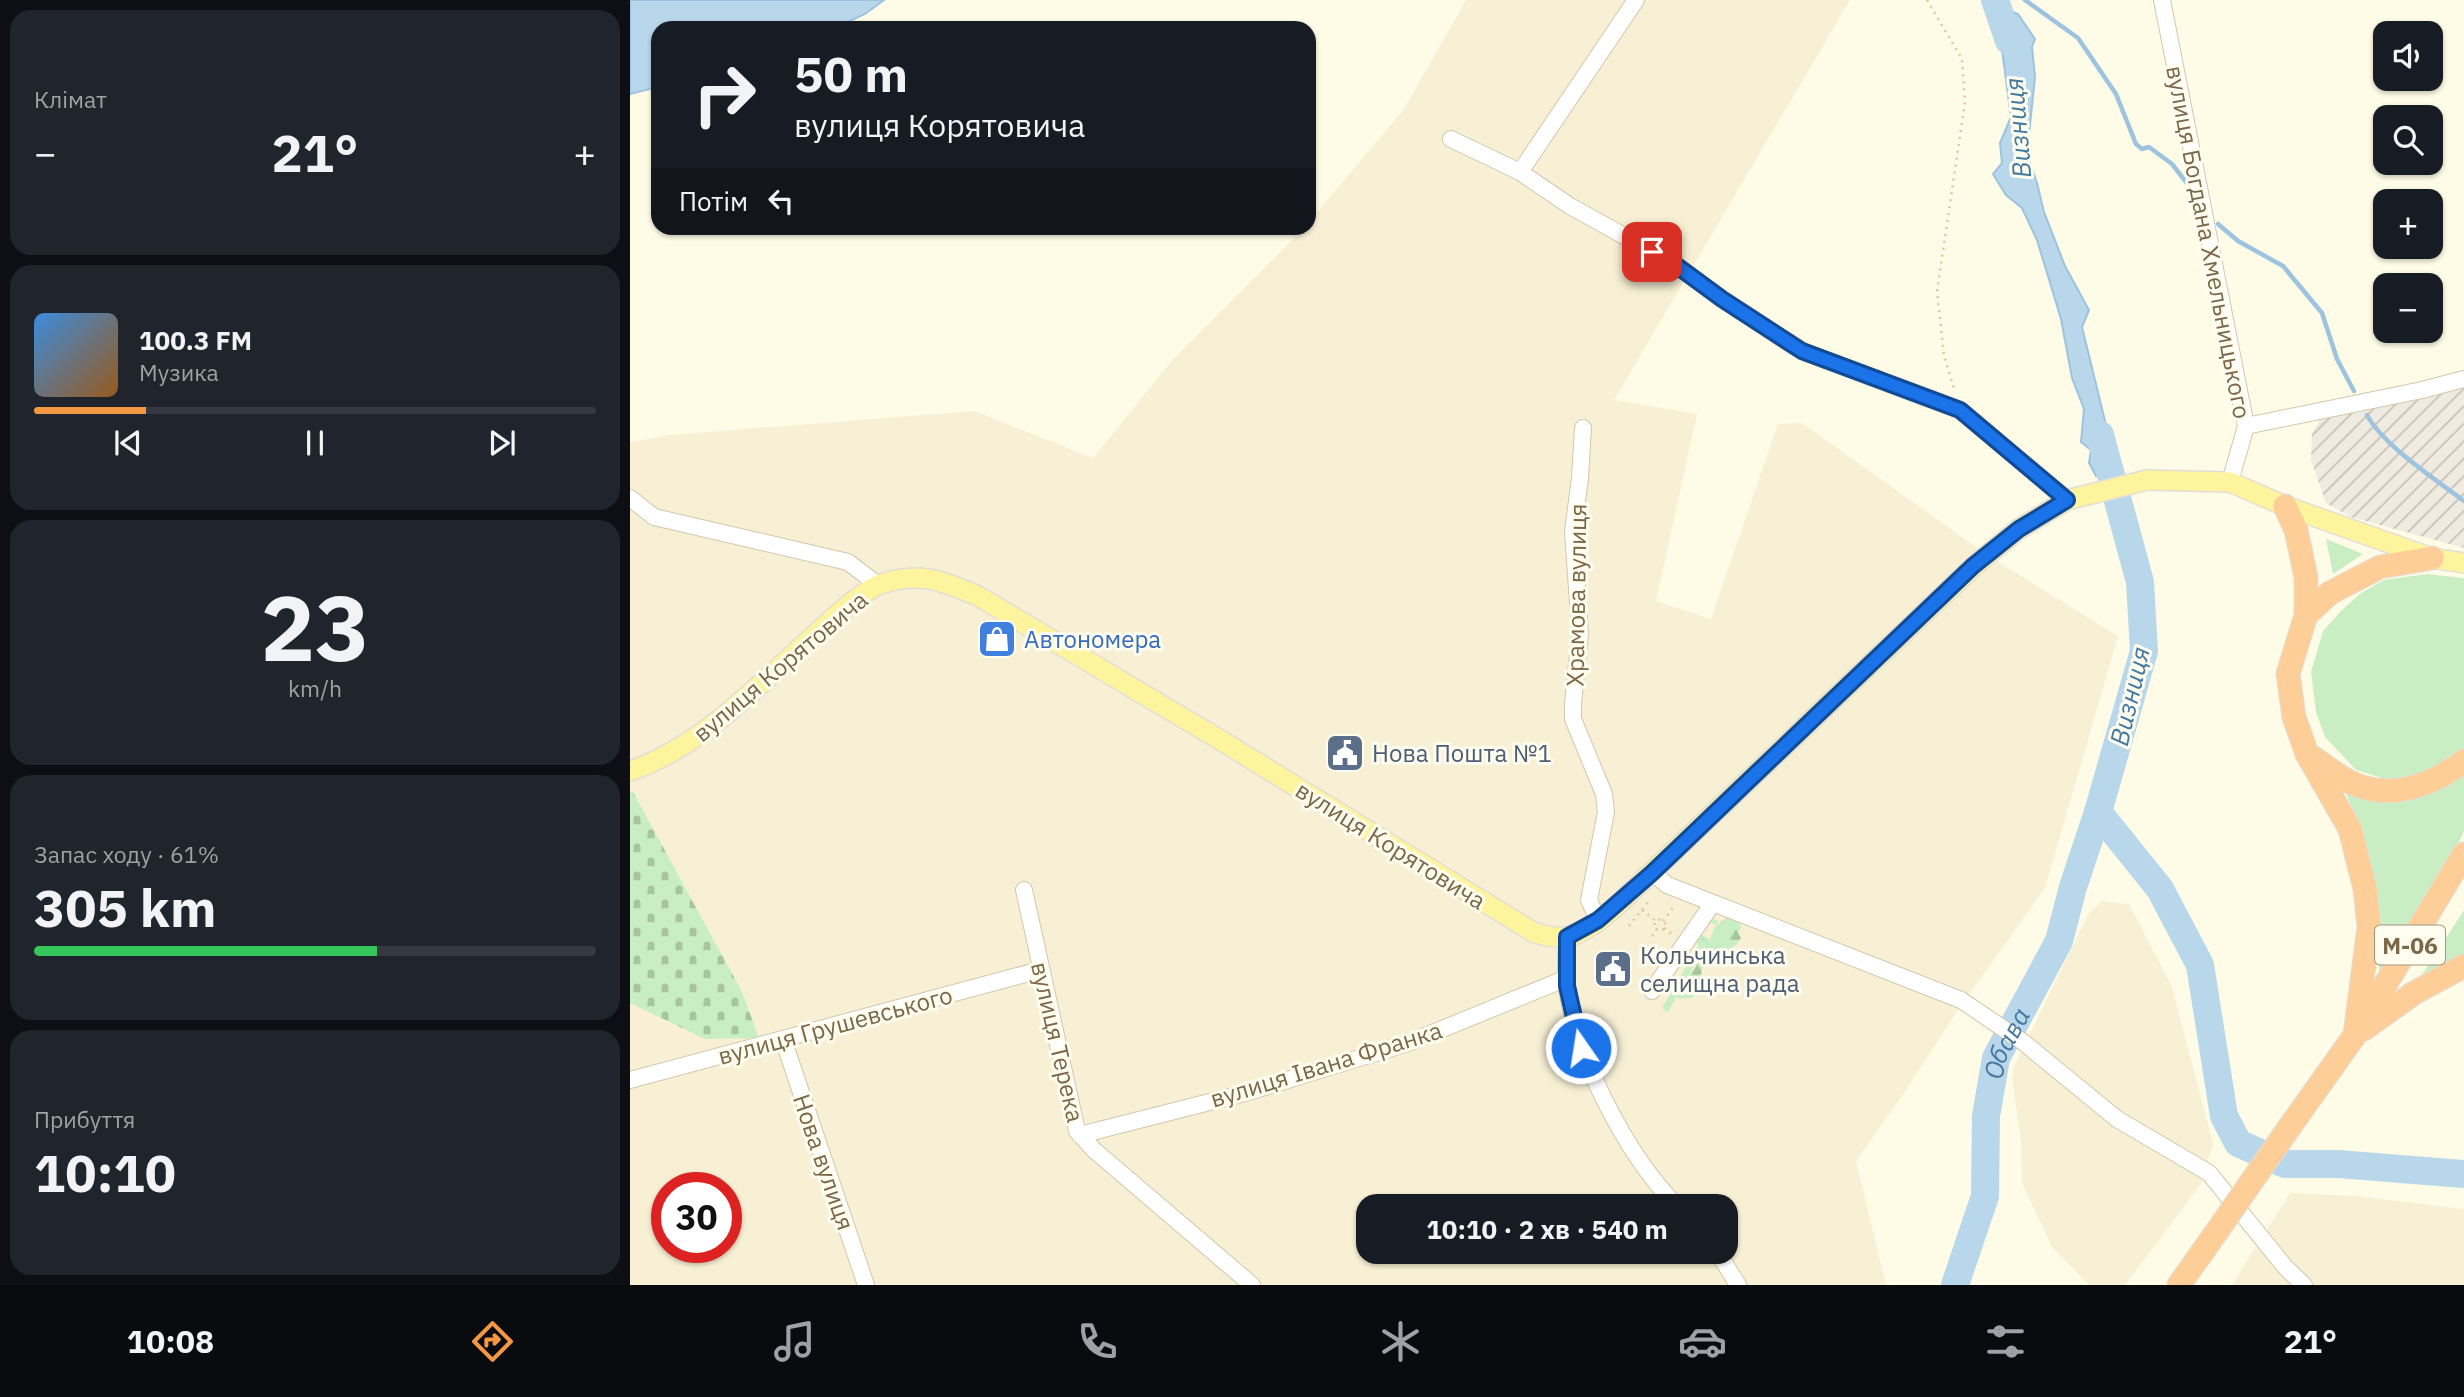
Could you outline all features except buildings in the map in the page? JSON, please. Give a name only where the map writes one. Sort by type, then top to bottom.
[{"type":"highway","points":[[2285,506],[2296,530],[2306,577],[2306,615],[2288,674],[2294,717],[2307,754],[2350,829],[2365,889],[2369,927],[2355,1035]]},
{"type":"highway","points":[[2306,615],[2330,593],[2380,567],[2432,558]]},
{"type":"highway","points":[[2307,754],[2350,782],[2372,789],[2397,791],[2423,785],[2464,761]]},
{"type":"highway","name":"М-06","points":[[2179,1285],[2355,1035],[2464,854]]},
{"type":"highway","points":[[2355,1035],[2414,993],[2464,967]]},
{"type":"main road","points":[[1567,937],[1598,920],[1652,873],[1973,566],[2019,529],[2067,500],[2147,480],[2230,482],[2285,506],[2432,558],[2464,563]]},
{"type":"main road","name":"вулиця Корятовича","points":[[630,771],[651,764],[699,737],[840,612],[878,584],[909,578],[936,578],[978,596],[1217,738],[1533,932],[1548,937],[1567,937]]},
{"type":"street","points":[[1520,172],[1636,0]]},
{"type":"street","name":"вулиця Богдана Хмельницького","points":[[2162,0],[2246,426],[2230,482]]},
{"type":"street","points":[[1451,139],[1520,172],[1570,206],[1673,263],[1722,299],[1802,351],[1960,410],[2067,500]]},
{"type":"street","points":[[2246,426],[2464,379]]},
{"type":"street","name":"Храмова вулиця","points":[[1583,428],[1573,531],[1580,633],[1573,711],[1579,736],[1604,794],[1606,812],[1589,901],[1598,920]]},
{"type":"street","points":[[630,498],[654,517],[848,562],[878,584]]},
{"type":"street","points":[[1652,873],[1667,884],[1713,903],[1961,1000],[2000,1024],[2117,1119],[2208,1173],[2286,1268],[2304,1285]]},
{"type":"street","name":"вулиця Терека","points":[[1024,890],[1077,1131],[1094,1150],[1252,1285]]},
{"type":"street","points":[[1652,991],[1713,903]]},
{"type":"street","points":[[1567,937],[1567,978],[1581,1048],[1625,1138],[1665,1194]]},
{"type":"street","name":"вулиця Грушевського","points":[[630,1080],[1040,970]]},
{"type":"street","name":"вулиця Івана Франка","points":[[1080,1135],[1245,1093],[1408,1042],[1567,978]]},
{"type":"street","name":"Нова вулиця","points":[[783,1040],[866,1285]]},
{"type":"street","points":[[1725,1264],[1738,1285]]},
{"type":"path","points":[[1927,0],[1962,59],[1963,69],[1965,102],[1937,292],[1944,355],[1960,410]]},
{"type":"path","points":[[1629,926],[1653,896]]},
{"type":"path","points":[[1667,901],[1703,918]]},
{"type":"path","points":[[1652,936],[1657,930],[1664,928],[1663,921],[1675,905]]},
{"type":"path","points":[[1642,910],[1656,921],[1663,921]]},
{"type":"path","points":[[1656,921],[1657,930]]},
{"type":"shaded area","points":[[1466,0],[1850,0],[1614,400],[1697,414],[1656,601],[1711,619],[1778,424],[1802,423],[1987,555],[2118,636],[2045,888],[1856,1161],[1886,1285],[630,1285],[630,442],[670,435],[975,411],[1093,458],[1173,359],[1297,235],[1316,235],[1316,214],[1404,109]]},
{"type":"shaded area","points":[[2464,383],[2464,548],[2351,517],[2326,503],[2311,460],[2312,434],[2321,418]]},
{"type":"shaded area","points":[[2102,901],[2129,904],[2172,987],[2213,1144],[2201,1184],[2125,1285],[2089,1285],[2052,1247],[2022,1183],[2021,1141],[2012,1078],[2014,1066],[2089,913]]},
{"type":"shaded area","points":[[2290,1193],[2355,1196],[2464,1209],[2464,1285],[2232,1285]]},
{"type":"green space","points":[[2326,539],[2363,554],[2333,574]]},
{"type":"green space","points":[[2427,574],[2464,578],[2464,752],[2447,766],[2395,782],[2356,770],[2325,737],[2316,712],[2311,672],[2323,631],[2361,593],[2384,580]]},
{"type":"green space","points":[[2464,772],[2464,831],[2456,849],[2379,975],[2377,886],[2360,828],[2345,791]]},
{"type":"green space","points":[[630,792],[633,792],[742,992],[759,1038],[705,1039],[630,1003]]},
{"type":"green space","points":[[2464,910],[2464,956],[2420,978]]},
{"type":"green space","points":[[1706,916],[1718,921],[1716,925],[1706,920],[1699,933],[1709,939],[1668,1012],[1662,1008],[1698,946],[1696,940]]},
{"type":"green space","points":[[1727,917],[1740,923],[1738,932],[1741,938],[1729,950],[1705,959],[1696,993],[1692,998],[1679,999],[1674,994],[1704,951],[1701,940],[1710,940],[1714,928]]},
{"type":"water","points":[[630,0],[884,0],[850,21],[651,21],[651,89],[630,94]]},
{"type":"water","points":[[1996,5],[2018,14],[2035,39],[2032,47],[2035,77],[2027,154],[2044,212],[2065,266],[2089,310],[2082,327],[2117,470],[2096,476],[2089,463],[2091,450],[2081,442],[2084,409],[2072,378],[2061,319],[2037,240],[2022,208],[2006,195],[1993,174],[2002,163],[2000,143],[2011,117]]},
{"type":"waterway","name":"Визниця","points":[[1995,0],[2009,41]]},
{"type":"waterway","points":[[2025,0],[2078,38],[2116,94],[2136,144],[2142,149],[2149,147],[2172,164],[2186,182]]},
{"type":"waterway","points":[[2218,224],[2238,241],[2283,266],[2322,313],[2337,359],[2354,391]]},
{"type":"waterway","points":[[2367,415],[2397,450],[2464,501]]},
{"type":"waterway","name":"Визниця","points":[[2100,435],[2140,582],[2144,651],[2098,812],[2160,889],[2200,965],[2224,1116],[2238,1143],[2285,1164],[2338,1164],[2464,1174]]},
{"type":"waterway","name":"Обава","points":[[1955,1285],[1985,1196],[1986,1116],[1996,1058],[2059,941],[2073,887],[2098,812]]},
{"type":"place","name":"Автономера","points":[[997,639]]},
{"type":"place","name":"Нова Пошта №1","points":[[1345,753]]},
{"type":"place","name":"Кольчинська селищна рада","points":[[1613,969]]},
{"type":"route","points":[[1581,1048],[1567,986],[1567,937],[1598,920],[1652,873],[1973,566],[2019,529],[2067,500],[1960,410],[1802,351],[1722,299],[1673,263],[1652,252]]}]
